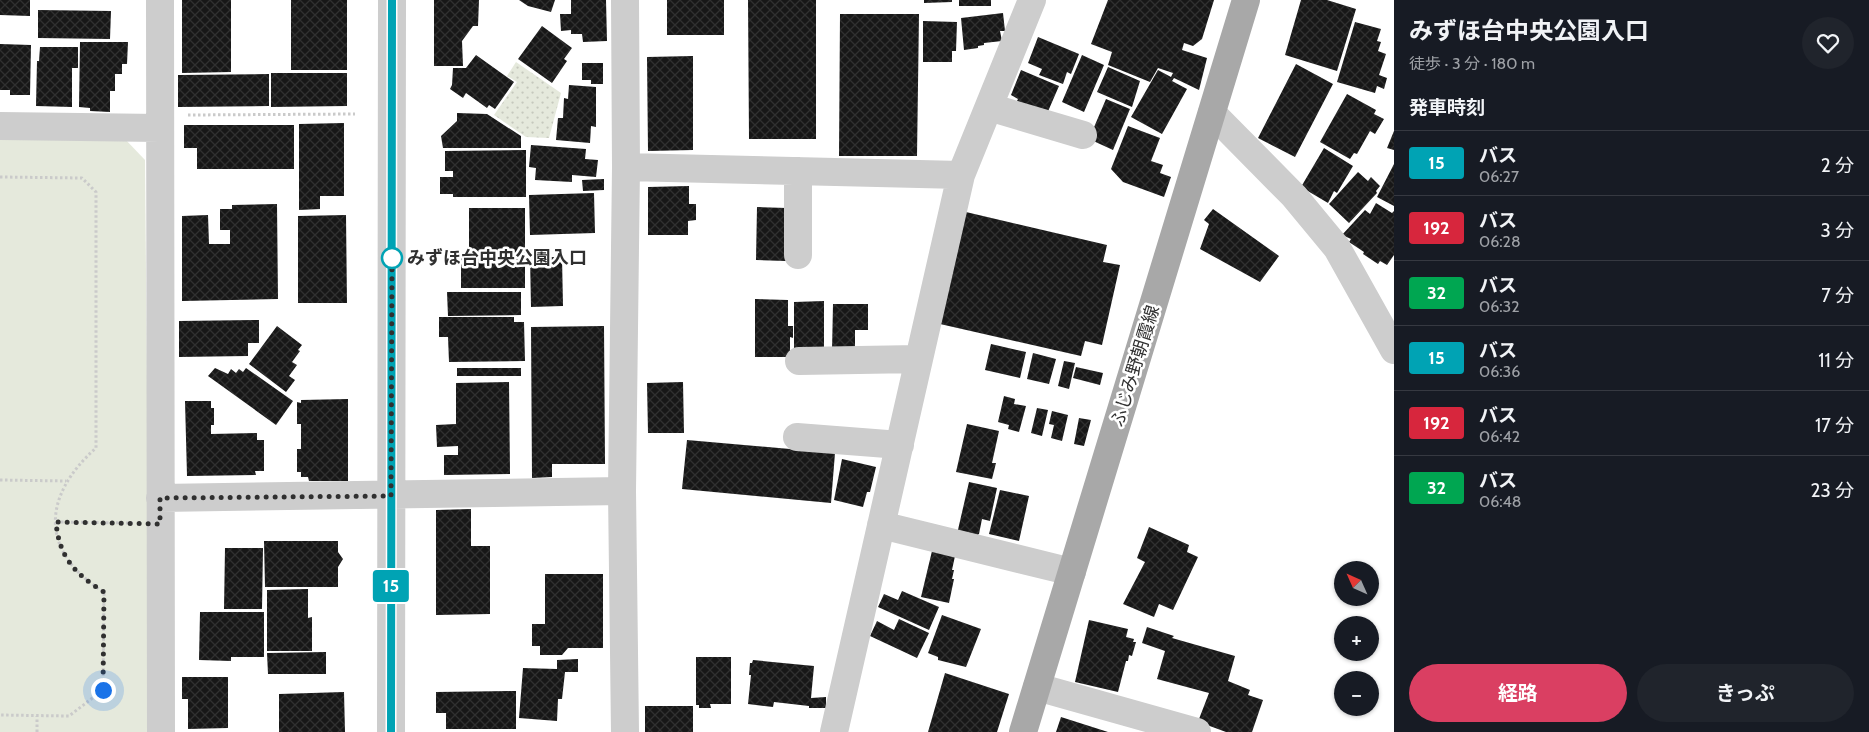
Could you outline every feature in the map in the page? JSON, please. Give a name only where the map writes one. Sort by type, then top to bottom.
[{"type":"main road","name":"ふじみ野朝霞線","points":[[1023,732],[1246,0]]},
{"type":"street","points":[[160,0],[161,732]]},
{"type":"street","points":[[391,732],[392,0]]},
{"type":"street","points":[[625,0],[626,167],[622,491],[626,732]]},
{"type":"street","points":[[834,732],[918,359],[962,175],[1032,0]]},
{"type":"street","points":[[989,107],[1082,135]]},
{"type":"street","points":[[1212,113],[1294,196],[1337,248],[1394,350]]},
{"type":"street","points":[[0,126],[160,122]]},
{"type":"street","points":[[626,167],[962,175]]},
{"type":"street","points":[[798,171],[798,255]]},
{"type":"street","points":[[799,361],[918,359]]},
{"type":"street","points":[[798,437],[900,445]]},
{"type":"street","points":[[160,511],[391,496],[622,491]]},
{"type":"street","points":[[882,525],[1072,572]]},
{"type":"street","points":[[1036,687],[1197,732]]},
{"type":"path","points":[[160,122],[355,114]]},
{"type":"path","points":[[0,177],[82,178],[96,192],[96,448],[78,464],[66,481],[58,498],[56,522],[60,546],[70,564],[84,579],[104,592],[103,690],[69,716],[0,715]]},
{"type":"path","points":[[0,480],[66,481]]},
{"type":"path","points":[[56,522],[160,511]]},
{"type":"path","points":[[37,732],[38,716]]},
{"type":"shaded area","points":[[516,62],[561,93],[549,138],[526,137],[494,115],[517,82],[507,76]]},
{"type":"shaded area","points":[[0,136],[123,137],[145,160],[148,496],[147,732],[0,732]]},
{"type":"building","points":[[0,0],[30,0],[30,16],[0,15]]},
{"type":"building","points":[[182,0],[231,0],[231,72],[182,73]]},
{"type":"building","points":[[291,0],[347,0],[347,70],[291,70]]},
{"type":"building","points":[[434,0],[479,0],[478,26],[473,26],[462,41],[463,66],[434,66]]},
{"type":"building","points":[[519,0],[555,0],[551,12],[528,6]]},
{"type":"building","points":[[571,0],[606,0],[607,41],[583,42],[582,34],[571,34],[571,30],[561,31],[560,14],[571,14]]},
{"type":"building","points":[[667,0],[724,0],[724,35],[667,35]]},
{"type":"building","points":[[748,0],[816,0],[816,139],[749,139]]},
{"type":"building","points":[[924,0],[952,0],[952,2],[924,3]]},
{"type":"building","points":[[959,0],[991,0],[991,6],[959,6]]},
{"type":"building","points":[[1108,0],[1214,0],[1202,39],[1193,46],[1184,43],[1182,50],[1207,58],[1199,90],[1174,78],[1172,81],[1187,89],[1162,134],[1131,117],[1158,70],[1171,77],[1173,73],[1158,68],[1150,82],[1108,65],[1112,52],[1091,44]]},
{"type":"building","points":[[1301,0],[1327,0],[1356,9],[1337,71],[1285,55]]},
{"type":"building","points":[[38,10],[111,11],[110,39],[38,38]]},
{"type":"building","points":[[1003,13],[1005,31],[1000,31],[1002,41],[984,43],[984,45],[978,46],[978,48],[964,50],[961,18]]},
{"type":"building","points":[[840,14],[919,14],[917,156],[839,156]]},
{"type":"building","points":[[923,21],[957,22],[956,51],[952,51],[952,62],[923,62]]},
{"type":"building","points":[[1355,22],[1381,29],[1377,41],[1381,42],[1378,51],[1386,54],[1379,75],[1387,78],[1384,89],[1377,86],[1375,93],[1337,82]]},
{"type":"building","points":[[542,26],[572,48],[564,59],[567,61],[552,83],[518,59]]},
{"type":"building","points":[[1038,37],[1079,54],[1071,74],[1067,72],[1063,84],[1039,75],[1042,69],[1028,63]]},
{"type":"building","points":[[80,42],[128,42],[127,64],[122,64],[122,74],[115,74],[115,91],[110,91],[110,112],[90,111],[90,108],[79,107]]},
{"type":"building","points":[[0,44],[31,45],[30,95],[10,95],[10,90],[0,90]]},
{"type":"building","points":[[40,47],[78,47],[78,68],[72,68],[72,107],[36,106],[37,61],[39,61]]},
{"type":"building","points":[[476,55],[514,82],[495,109],[489,105],[487,108],[466,93],[463,98],[450,89],[453,68],[466,68]]},
{"type":"building","points":[[1082,55],[1104,65],[1084,112],[1062,102]]},
{"type":"building","points":[[693,56],[693,150],[648,151],[647,57]]},
{"type":"building","points":[[582,63],[603,63],[603,84],[591,84],[591,80],[582,80]]},
{"type":"building","points":[[1296,64],[1333,84],[1295,157],[1258,138]]},
{"type":"building","points":[[1108,67],[1140,81],[1132,107],[1097,92]]},
{"type":"building","points":[[1021,70],[1059,86],[1046,116],[1016,103],[1018,99],[1011,95]]},
{"type":"building","points":[[271,73],[347,73],[347,106],[271,107]]},
{"type":"building","points":[[269,74],[269,106],[178,107],[178,75]]},
{"type":"building","points":[[569,85],[596,87],[596,127],[591,126],[590,143],[556,140],[558,118],[563,118],[564,98],[568,99]]},
{"type":"building","points":[[1347,94],[1376,110],[1374,114],[1384,119],[1375,134],[1370,131],[1357,154],[1354,153],[1350,159],[1320,142]]},
{"type":"building","points":[[1106,99],[1130,109],[1113,150],[1089,139]]},
{"type":"building","points":[[457,113],[487,114],[521,136],[521,148],[443,148],[441,136],[457,121]]},
{"type":"building","points":[[344,123],[344,196],[320,196],[320,209],[299,210],[299,124]]},
{"type":"building","points":[[184,125],[294,125],[294,169],[197,169],[197,148],[184,148]]},
{"type":"building","points":[[1128,126],[1160,138],[1151,161],[1163,165],[1160,173],[1171,177],[1164,197],[1123,182],[1111,169]]},
{"type":"building","points":[[1394,131],[1394,150],[1387,148]]},
{"type":"building","points":[[531,145],[586,149],[585,159],[598,160],[596,177],[572,175],[572,182],[535,180],[536,168],[529,167]]},
{"type":"building","points":[[1324,148],[1353,166],[1337,193],[1334,191],[1328,203],[1301,187]]},
{"type":"building","points":[[526,150],[526,197],[453,197],[453,194],[440,194],[440,177],[453,177],[453,171],[445,171],[445,151]]},
{"type":"building","points":[[1394,164],[1394,206],[1377,197]]},
{"type":"building","points":[[1358,172],[1368,181],[1371,177],[1380,186],[1376,191],[1377,193],[1349,223],[1329,204]]},
{"type":"building","points":[[604,179],[604,190],[583,191],[582,180]]},
{"type":"building","points":[[689,186],[689,204],[696,204],[696,220],[688,221],[688,235],[648,235],[648,187]]},
{"type":"building","points":[[594,193],[595,233],[530,235],[529,195]]},
{"type":"building","points":[[1376,203],[1392,213],[1394,211],[1394,255],[1387,265],[1380,261],[1378,264],[1363,254],[1364,252],[1349,242],[1351,239],[1342,235],[1365,210],[1370,214]]},
{"type":"building","points":[[277,204],[278,299],[182,301],[182,216],[208,215],[209,244],[230,244],[230,230],[220,230],[220,209],[232,209],[232,205]]},
{"type":"building","points":[[757,207],[787,208],[786,261],[756,260]]},
{"type":"building","points":[[469,208],[525,208],[525,288],[461,288],[461,256],[469,256]]},
{"type":"building","points":[[1213,209],[1279,256],[1260,282],[1200,249],[1209,224],[1204,220]]},
{"type":"building","points":[[966,212],[1107,245],[1103,262],[1120,265],[1102,345],[1085,341],[1081,356],[940,324]]},
{"type":"building","points":[[346,215],[347,303],[298,303],[298,216]]},
{"type":"building","points":[[530,257],[562,257],[563,306],[531,307]]},
{"type":"building","points":[[447,292],[521,292],[521,315],[448,316]]},
{"type":"building","points":[[755,299],[788,300],[788,326],[793,326],[793,338],[790,337],[790,357],[755,357]]},
{"type":"building","points":[[824,301],[824,349],[794,350],[794,302]]},
{"type":"building","points":[[833,304],[868,304],[868,330],[855,330],[855,351],[832,351]]},
{"type":"building","points":[[439,317],[514,317],[514,322],[524,322],[525,361],[449,362],[448,337],[439,337]]},
{"type":"building","points":[[259,320],[259,343],[248,343],[248,356],[179,357],[179,321]]},
{"type":"building","points":[[277,326],[302,345],[292,362],[297,365],[289,376],[295,380],[286,392],[249,364]]},
{"type":"building","points":[[604,326],[605,464],[552,464],[552,477],[532,478],[531,327]]},
{"type":"building","points":[[991,344],[1026,352],[1020,378],[985,370]]},
{"type":"building","points":[[1033,353],[1056,359],[1049,384],[1027,379]]},
{"type":"building","points":[[1064,361],[1075,363],[1069,389],[1058,386]]},
{"type":"building","points":[[1076,367],[1103,373],[1100,385],[1073,378]]},
{"type":"building","points":[[215,368],[228,374],[231,369],[236,373],[239,369],[243,372],[246,368],[293,401],[276,425],[208,376]]},
{"type":"building","points":[[457,368],[521,368],[521,376],[457,376]]},
{"type":"building","points":[[509,382],[510,474],[444,475],[444,455],[458,455],[458,446],[437,447],[436,425],[456,424],[456,383]]},
{"type":"building","points":[[683,382],[684,433],[648,433],[647,383]]},
{"type":"building","points":[[1004,396],[1015,399],[1014,404],[1026,406],[1019,432],[1008,429],[1009,425],[998,422]]},
{"type":"building","points":[[348,399],[348,481],[309,481],[308,477],[301,477],[301,472],[297,472],[297,449],[301,449],[301,424],[297,424],[297,402],[301,403],[301,400]]},
{"type":"building","points":[[185,401],[211,401],[211,408],[214,408],[214,425],[211,425],[211,434],[257,433],[257,440],[264,440],[264,471],[255,471],[256,475],[187,476]]},
{"type":"building","points":[[1037,408],[1048,410],[1042,436],[1031,433]]},
{"type":"building","points":[[1052,411],[1068,415],[1062,441],[1051,438],[1054,425],[1049,424]]},
{"type":"building","points":[[1079,418],[1091,420],[1084,446],[1074,444]]},
{"type":"building","points":[[967,424],[999,431],[992,463],[996,463],[992,479],[956,472]]},
{"type":"building","points":[[687,440],[835,453],[831,503],[682,489]]},
{"type":"building","points":[[842,459],[876,467],[870,492],[867,492],[863,507],[834,500]]},
{"type":"building","points":[[969,482],[997,488],[990,521],[982,519],[979,534],[972,538],[957,534]]},
{"type":"building","points":[[1000,490],[1029,496],[1019,541],[989,534]]},
{"type":"building","points":[[471,509],[471,546],[490,546],[490,614],[436,615],[436,510]]},
{"type":"building","points":[[1149,527],[1189,545],[1187,552],[1198,557],[1173,610],[1159,604],[1154,617],[1123,604],[1145,562],[1137,558]]},
{"type":"building","points":[[264,541],[338,541],[338,552],[343,559],[338,567],[338,587],[265,587]]},
{"type":"building","points":[[225,548],[263,548],[262,609],[224,609]]},
{"type":"building","points":[[932,551],[955,556],[952,570],[954,570],[952,579],[954,579],[949,603],[921,597]]},
{"type":"building","points":[[545,574],[603,574],[603,648],[568,648],[562,655],[540,655],[540,646],[532,646],[532,624],[545,624]]},
{"type":"building","points":[[308,589],[308,618],[312,617],[312,651],[267,651],[267,590]]},
{"type":"building","points":[[902,591],[939,607],[929,630],[878,607],[884,594],[898,600]]},
{"type":"building","points":[[200,612],[264,612],[264,657],[231,657],[231,661],[199,660]]},
{"type":"building","points":[[942,615],[981,629],[966,667],[938,660],[938,657],[928,653]]},
{"type":"building","points":[[899,619],[929,633],[917,658],[870,636],[877,621],[894,630]]},
{"type":"building","points":[[1089,620],[1128,629],[1126,637],[1134,639],[1133,642],[1136,642],[1132,656],[1129,655],[1128,661],[1126,661],[1118,692],[1075,682]]},
{"type":"building","points":[[1147,627],[1174,636],[1172,638],[1235,656],[1228,681],[1250,690],[1248,695],[1263,700],[1252,732],[1226,732],[1207,725],[1199,719],[1209,693],[1157,679],[1165,651],[1142,643]]},
{"type":"building","points":[[326,652],[326,674],[268,674],[267,653]]},
{"type":"building","points":[[696,657],[731,657],[731,704],[710,704],[711,708],[699,708],[699,705],[696,705]]},
{"type":"building","points":[[578,659],[578,672],[565,672],[562,699],[558,699],[557,721],[519,718],[523,668],[557,669],[557,660]]},
{"type":"building","points":[[753,660],[814,666],[811,698],[826,697],[826,708],[809,708],[809,706],[774,702],[773,707],[748,704],[751,675],[749,675],[750,663]]},
{"type":"building","points":[[945,673],[1009,694],[997,732],[928,732]]},
{"type":"building","points":[[182,677],[228,677],[228,728],[188,729],[188,699],[182,699]]},
{"type":"building","points":[[516,691],[516,729],[446,729],[446,713],[436,713],[436,692]]},
{"type":"building","points":[[344,692],[345,732],[279,732],[279,694]]},
{"type":"building","points":[[645,706],[693,706],[693,732],[645,732]]},
{"type":"building","points":[[1061,717],[1108,732],[1056,732]]},
{"type":"bus line","name":"15","points":[[391,732],[392,0]]},
{"type":"place","name":"みずほ台中央公園入口","points":[[392,258]]},
{"type":"route","points":[[103,690],[104,592],[84,579],[70,564],[60,546],[56,522],[160,524],[160,498],[391,496],[392,258]]}]
